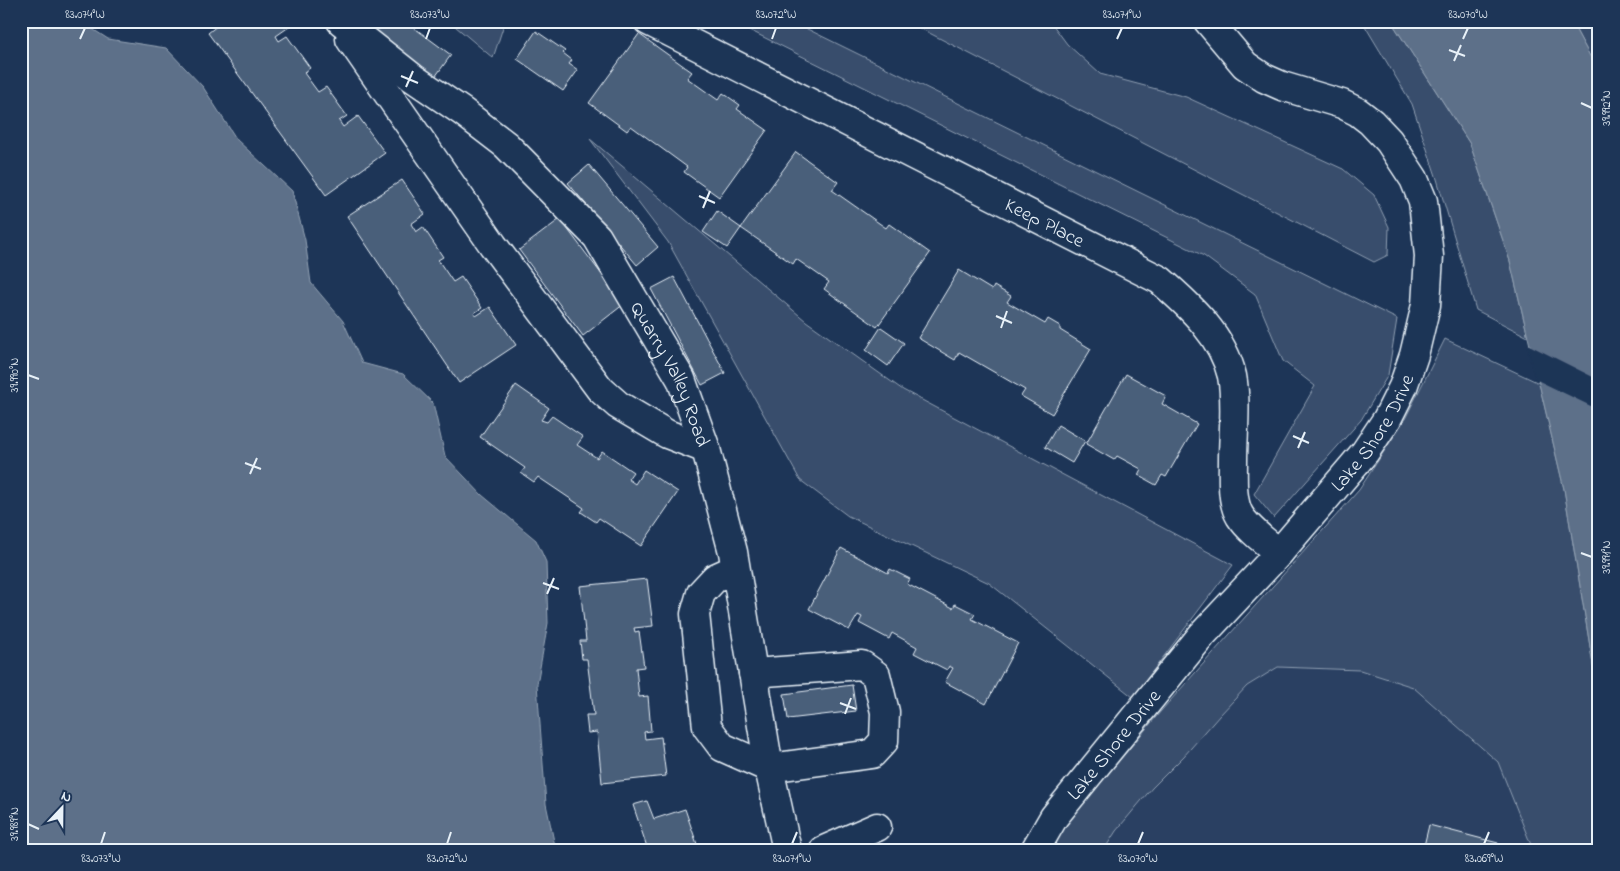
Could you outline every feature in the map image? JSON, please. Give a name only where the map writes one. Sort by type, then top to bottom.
[{"type":"street","name":"Quarry Valley Road","points":[[340,21],[413,78],[463,112],[506,145],[597,237],[681,379],[706,449],[732,552],[770,768],[787,850]]},
{"type":"street","points":[[340,21],[493,245],[600,389],[618,405],[667,434],[706,449]]},
{"type":"street","name":"Keep Place","points":[[648,21],[1152,276],[1168,286],[1203,321],[1221,346],[1232,377],[1234,394],[1233,474],[1236,506],[1240,517],[1248,526],[1279,553]]},
{"type":"street","name":"Lake Shore Drive","points":[[1035,850],[1054,817],[1202,635],[1279,553],[1365,452],[1388,419],[1403,387],[1414,355],[1426,304],[1429,256],[1423,201],[1414,179],[1390,141],[1371,122],[1358,112],[1342,104],[1282,86],[1264,78],[1245,65],[1208,21]]},
{"type":"street","points":[[735,569],[715,578],[701,593],[695,614],[708,728],[722,747],[770,768],[872,754],[884,741],[885,712],[876,675],[862,665],[753,674]]},
{"type":"street","points":[[824,850],[877,827]]},
{"type":"shaded area","points":[[21,21],[80,21],[108,39],[166,48],[203,87],[237,140],[292,191],[305,240],[311,283],[343,321],[362,363],[403,374],[433,403],[445,456],[482,495],[536,540],[546,562],[548,623],[537,684],[546,804],[555,846],[558,850],[21,850]]},
{"type":"shaded area","points":[[449,21],[505,21],[493,58]]},
{"type":"shaded area","points":[[731,21],[791,21],[1397,319],[1388,375],[1361,420],[1274,518],[1254,494],[1315,386],[1283,361],[1255,294],[1204,256]]},
{"type":"shaded area","points":[[906,21],[1050,21],[1067,44],[1100,74],[1186,97],[1343,169],[1374,195],[1389,227],[1388,255],[1374,262]]},
{"type":"shaded area","points":[[1362,21],[1391,21],[1470,144],[1510,261],[1528,337],[1476,310],[1437,179],[1412,104]]},
{"type":"shaded area","points":[[1391,21],[1571,21],[1599,73],[1599,701],[1564,489],[1510,261],[1470,144]]},
{"type":"shaded area","points":[[1571,21],[1599,21],[1599,73]]},
{"type":"shaded area","points":[[590,139],[806,321],[903,390],[1233,565],[1133,697],[989,583],[848,516],[800,480],[668,242]]},
{"type":"shaded area","points":[[1445,339],[1539,383],[1564,489],[1599,701],[1599,850],[1533,850],[1498,762],[1413,687],[1360,670],[1278,667],[1247,686],[1184,756],[1152,788],[1116,831],[1104,850],[1051,850],[1067,823],[1161,711],[1359,490],[1405,419]]},
{"type":"shaded area","points":[[1278,667],[1360,670],[1413,687],[1498,762],[1533,850],[1104,850],[1116,831],[1152,788],[1184,756],[1247,686]]},
{"type":"pier","points":[[1527,344],[1599,380],[1599,410],[1535,379]]},
{"type":"building","points":[[223,21],[285,21],[289,27],[276,36],[279,41],[287,36],[310,68],[304,73],[318,92],[326,87],[347,116],[339,121],[343,127],[358,116],[385,153],[326,195],[208,33]]},
{"type":"building","points":[[359,21],[405,21],[451,55],[435,77]]},
{"type":"building","points":[[536,31],[565,51],[563,53],[572,60],[569,64],[578,70],[563,91],[517,59]]},
{"type":"building","points":[[639,34],[692,72],[687,78],[718,100],[723,93],[740,105],[737,109],[767,130],[719,197],[684,172],[687,167],[631,126],[627,131],[589,103]]},
{"type":"building","points":[[796,152],[838,182],[832,190],[886,228],[889,224],[930,253],[877,327],[824,289],[829,282],[796,259],[793,264],[741,228]]},
{"type":"building","points":[[589,165],[658,247],[637,265],[568,183]]},
{"type":"building","points":[[402,180],[425,214],[411,224],[416,232],[423,227],[443,257],[438,260],[453,282],[461,277],[482,308],[474,313],[476,316],[490,307],[516,345],[459,383],[347,216]]},
{"type":"building","points":[[717,211],[741,228],[727,248],[703,232]]},
{"type":"building","points":[[560,219],[624,304],[583,336],[519,250]]},
{"type":"building","points":[[959,270],[992,290],[994,286],[1011,296],[1007,302],[1045,324],[1048,319],[1060,326],[1060,330],[1091,349],[1052,414],[1021,396],[1025,390],[959,352],[955,360],[918,338]]},
{"type":"building","points":[[674,277],[725,373],[702,385],[651,289]]},
{"type":"building","points":[[881,327],[904,343],[888,366],[866,350]]},
{"type":"building","points":[[1126,374],[1166,396],[1162,404],[1197,424],[1166,477],[1162,475],[1156,485],[1138,475],[1141,469],[1117,456],[1114,460],[1086,444]]},
{"type":"building","points":[[516,385],[549,408],[541,420],[547,422],[552,416],[583,437],[577,445],[597,458],[602,451],[633,472],[628,479],[635,484],[644,470],[678,492],[641,546],[599,518],[596,522],[581,512],[584,508],[538,477],[534,482],[521,473],[525,468],[480,437]]},
{"type":"building","points":[[1058,425],[1085,441],[1072,463],[1045,447]]},
{"type":"building","points":[[841,548],[888,573],[890,569],[910,579],[907,584],[953,608],[955,604],[975,614],[972,619],[1018,643],[986,704],[945,682],[953,668],[949,666],[947,670],[914,653],[917,647],[892,633],[889,639],[859,623],[862,617],[858,615],[849,630],[809,609]]},
{"type":"building","points":[[647,579],[653,626],[634,628],[635,632],[639,631],[644,667],[636,668],[639,697],[648,696],[651,731],[644,732],[645,739],[661,737],[666,776],[602,783],[597,732],[588,733],[586,715],[594,715],[587,659],[582,659],[580,641],[586,641],[580,586]]},
{"type":"building","points":[[852,685],[856,711],[788,719],[784,694]]},
{"type":"building","points":[[647,801],[654,819],[685,809],[699,850],[648,850],[633,805]]},
{"type":"building","points":[[1429,825],[1498,843],[1497,850],[1423,850]]}]
